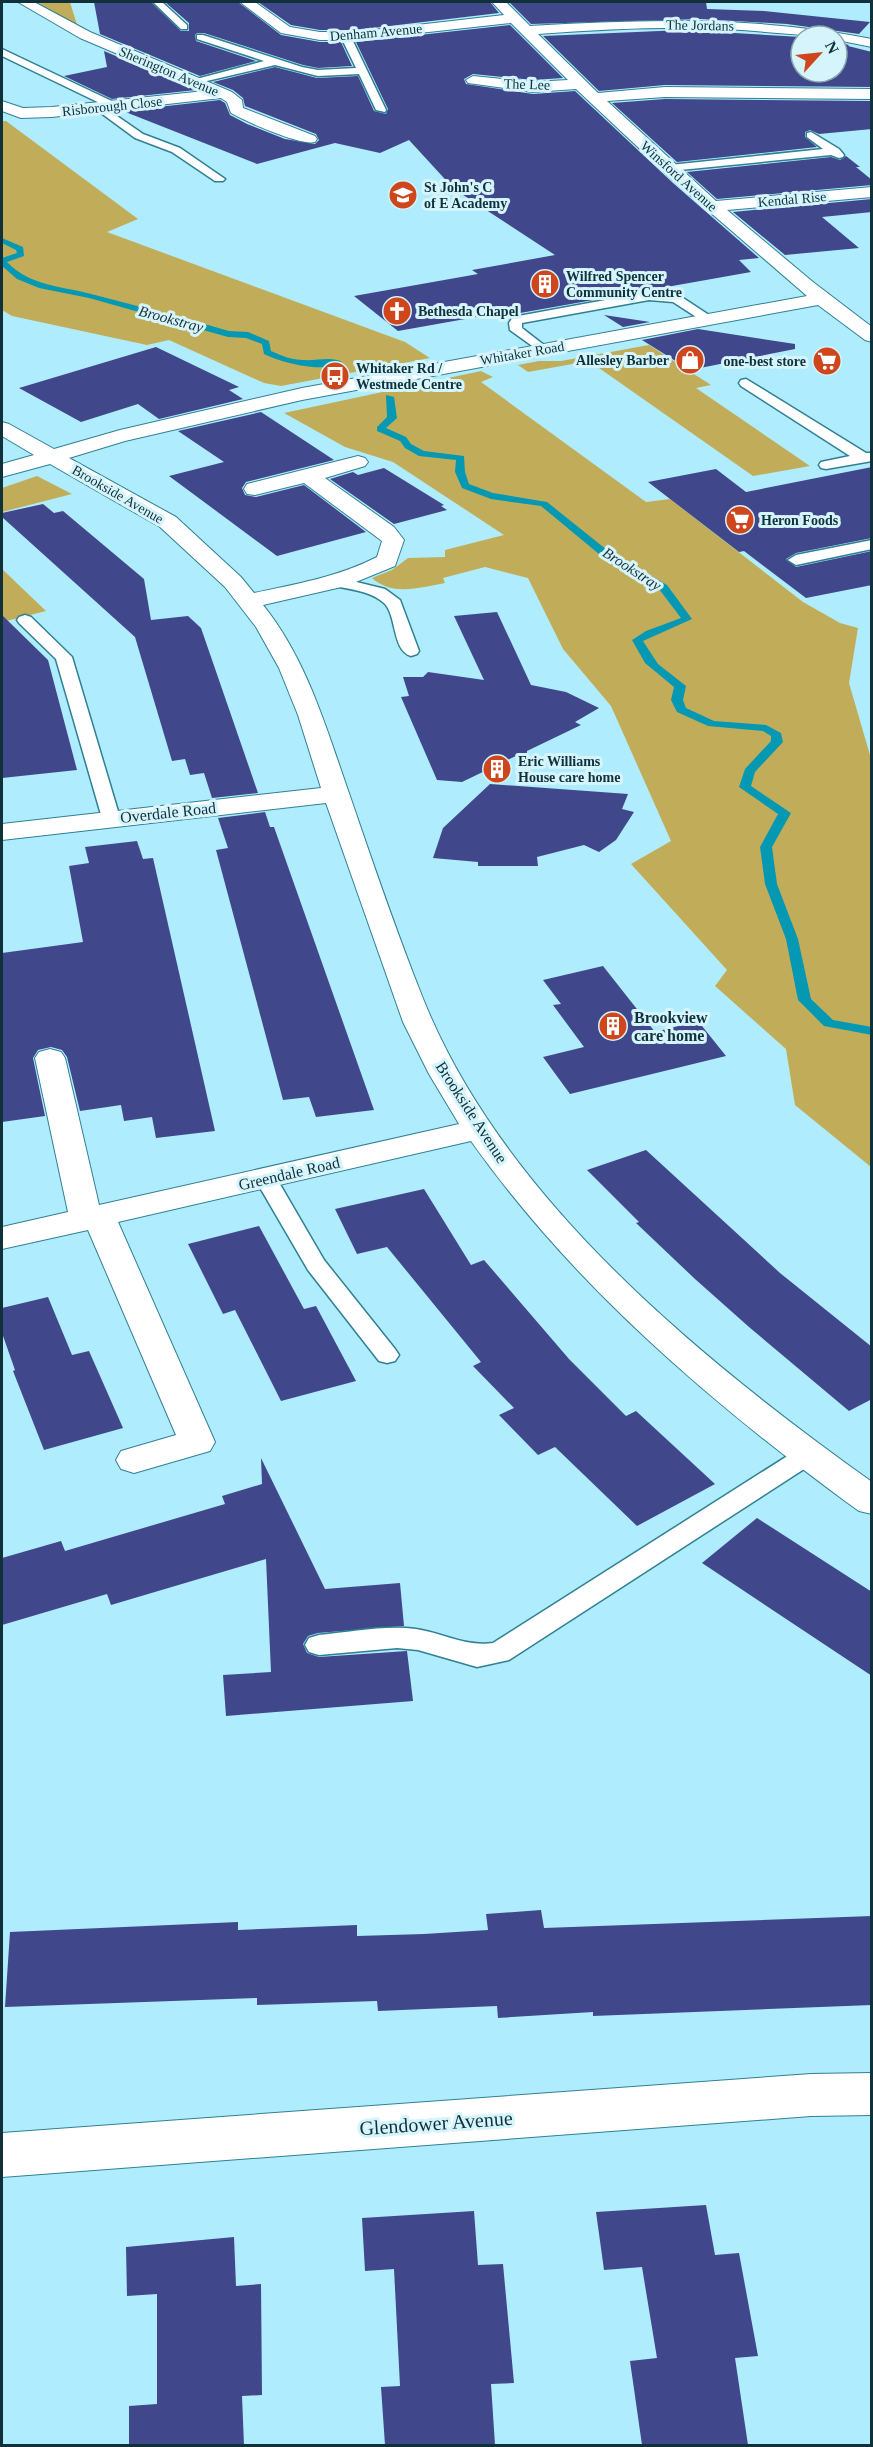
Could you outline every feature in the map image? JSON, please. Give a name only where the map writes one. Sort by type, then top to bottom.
[{"type":"street","name":"Sherington Avenue","points":[[25,2],[74,30],[223,93],[234,100],[236,110],[241,113],[309,139]]},
{"type":"street","name":"Denham Avenue","points":[[248,2],[286,30],[320,36],[346,37],[515,18]]},
{"type":"street","name":"Winsford Avenue","points":[[499,2],[594,98],[712,206],[820,298],[872,336]]},
{"type":"street","name":"The Jordans","points":[[528,30],[635,25],[731,25],[816,31],[872,43]]},
{"type":"street","name":"The Lee","points":[[473,80],[533,87],[580,84]]},
{"type":"street","points":[[594,98],[665,92],[872,94]]},
{"type":"street","name":"Risborough Close","points":[[4,110],[33,113],[108,107],[223,93]]},
{"type":"street","points":[[272,139],[292,133]]},
{"type":"street","name":"Kendal Rise","points":[[712,206],[872,192]]},
{"type":"street","name":"Whitaker Road","points":[[2,471],[185,420],[337,387],[820,298]]},
{"type":"street","name":"Brookside Avenue","points":[[2,428],[168,522],[233,582],[267,625],[291,668],[310,715],[410,1007],[443,1073],[479,1129],[531,1198],[611,1288],[707,1374],[872,1501]]},
{"type":"street","points":[[255,489],[358,462]]},
{"type":"street","points":[[248,601],[332,581],[387,561],[393,540],[386,532],[308,476]]},
{"type":"street","name":"Overdale Road","points":[[2,832],[336,794]]},
{"type":"street","points":[[50,1058],[92,1218],[197,1442],[134,1460]]},
{"type":"street","name":"Greendale Road","points":[[2,1239],[479,1129]]},
{"type":"street","name":"Glendower Avenue","points":[[2,2155],[811,2095],[872,2094]]},
{"type":"lane","points":[[157,2],[184,27]]},
{"type":"lane","points":[[200,37],[300,70],[318,73],[362,71]]},
{"type":"lane","points":[[346,37],[381,110]]},
{"type":"lane","points":[[2,52],[108,107],[139,136],[176,150],[219,179]]},
{"type":"lane","points":[[194,81],[274,62]]},
{"type":"lane","points":[[670,168],[839,154],[811,135]]},
{"type":"lane","points":[[543,349],[516,330],[515,323],[518,320],[649,296],[676,299],[709,319]]},
{"type":"lane","points":[[746,383],[867,458]]},
{"type":"lane","points":[[826,465],[867,458]]},
{"type":"lane","points":[[796,560],[872,544]]},
{"type":"lane","points":[[332,581],[379,592],[393,603],[411,651]]},
{"type":"lane","points":[[25,620],[64,657],[111,818]]},
{"type":"lane","points":[[266,1179],[304,1248],[387,1354]]},
{"type":"lane","points":[[319,1645],[397,1638],[418,1640],[477,1656],[499,1653],[809,1454]]},
{"type":"shaded area","points":[[37,2],[70,2],[78,28]]},
{"type":"shaded area","points":[[2,121],[6,121],[138,219],[107,232],[405,342],[430,358],[281,386],[264,383],[169,340],[147,345],[12,316],[2,310]]},
{"type":"shaded area","points":[[649,345],[711,385],[696,388],[810,466],[753,476],[589,361],[528,372],[518,365],[539,361],[561,361]]},
{"type":"shaded area","points":[[481,371],[493,377],[481,382],[646,502],[670,499],[803,602],[840,623],[858,628],[849,683],[872,762],[871,1167],[795,1105],[786,1049],[715,986],[727,970],[631,864],[671,841],[611,706],[563,649],[528,578],[485,567],[443,578],[445,583],[398,589],[380,584],[372,578],[392,570],[408,558],[445,557],[445,550],[504,535],[393,462],[345,447],[284,413]]},
{"type":"shaded area","points":[[37,476],[72,494],[2,512],[2,488]]},
{"type":"shaded area","points":[[2,569],[46,611],[2,622]]},
{"type":"building","points":[[94,2],[151,2],[181,31],[189,31],[189,23],[165,2],[238,2],[281,35],[320,42],[341,42],[352,66],[318,68],[303,65],[204,33],[197,33],[196,41],[256,61],[200,76],[100,34]]},
{"type":"building","points":[[258,2],[490,2],[499,13],[356,30],[320,30],[291,25]]},
{"type":"building","points":[[509,2],[706,2],[707,9],[764,11],[870,22],[859,34],[849,33],[849,24],[789,24],[701,19],[531,24]]},
{"type":"building","points":[[510,25],[563,78],[533,80],[473,74],[464,79],[466,84],[533,94],[575,91],[673,183],[759,258],[739,260],[751,272],[520,313],[515,310],[398,331],[354,296],[478,274],[472,270],[555,255],[454,189],[409,140],[380,153],[335,143],[257,164],[123,111],[220,100],[225,103],[230,115],[247,124],[285,139],[315,144],[319,140],[316,134],[245,106],[243,98],[233,90],[213,82],[275,67],[317,78],[358,76],[374,111],[386,114],[388,109],[356,42]]},
{"type":"building","points":[[683,30],[789,36],[789,84],[849,84],[849,46],[872,52],[872,87],[665,85],[599,91],[543,36]]},
{"type":"building","points":[[104,51],[196,90],[112,99],[64,76],[107,67]]},
{"type":"building","points":[[665,99],[872,101],[872,129],[819,134],[810,130],[805,132],[805,137],[817,147],[677,162],[612,103]]},
{"type":"building","points":[[846,156],[872,180],[872,185],[717,199],[687,172],[831,157],[840,160]]},
{"type":"building","points":[[872,199],[872,212],[822,217],[859,248],[785,255],[733,212]]},
{"type":"building","points":[[604,315],[650,322],[623,327]]},
{"type":"building","points":[[698,329],[795,344],[795,349],[690,370],[642,340]]},
{"type":"building","points":[[156,347],[239,387],[229,390],[243,399],[159,419],[138,404],[81,422],[19,388]]},
{"type":"building","points":[[261,412],[334,460],[246,482],[242,488],[245,495],[256,497],[304,485],[366,532],[277,556],[169,476],[224,462],[178,431]]},
{"type":"building","points":[[872,467],[872,538],[796,553],[786,559],[796,567],[872,551],[872,585],[806,598],[744,551],[739,552],[648,482],[716,469],[746,492]]},
{"type":"building","points":[[384,468],[444,505],[441,506],[447,510],[394,524],[330,479],[353,472],[358,475]]},
{"type":"building","points":[[43,504],[54,513],[63,511],[144,579],[151,620],[188,616],[201,628],[258,793],[212,798],[204,773],[190,775],[185,759],[172,761],[135,637],[2,517],[2,513]]},
{"type":"building","points":[[497,612],[531,685],[566,692],[599,708],[575,722],[581,725],[527,751],[526,773],[518,755],[462,782],[437,780],[401,697],[409,696],[403,677],[423,677],[428,672],[484,680],[454,616]]},
{"type":"building","points":[[2,615],[48,660],[77,770],[2,778]]},
{"type":"building","points":[[490,784],[628,794],[622,809],[634,812],[616,840],[599,852],[584,845],[537,857],[538,866],[478,866],[478,862],[433,858],[443,828]]},
{"type":"building","points":[[265,812],[270,827],[274,827],[374,1110],[316,1117],[309,1097],[283,1100],[216,850],[228,848],[218,818]]},
{"type":"building","points":[[137,841],[143,859],[153,858],[215,1131],[156,1138],[152,1117],[124,1121],[121,1105],[80,1111],[67,1057],[62,1050],[51,1047],[38,1050],[33,1058],[45,1116],[2,1122],[2,953],[83,942],[69,866],[89,863],[85,847]]},
{"type":"building","name":"Brookview care home","points":[[603,966],[655,1032],[698,1021],[726,1056],[570,1094],[543,1057],[584,1047],[553,1005],[561,1004],[543,980]]},
{"type":"building","points":[[646,1150],[780,1273],[872,1347],[872,1399],[849,1411],[695,1279],[636,1223],[639,1222],[587,1170]]},
{"type":"building","points":[[424,1189],[471,1265],[484,1260],[569,1359],[626,1416],[636,1411],[715,1484],[637,1526],[555,1447],[538,1455],[499,1415],[514,1408],[473,1366],[481,1362],[387,1247],[357,1254],[335,1209]]},
{"type":"building","points":[[259,1226],[304,1309],[316,1306],[356,1381],[281,1401],[235,1310],[223,1314],[188,1244]]},
{"type":"building","points":[[48,1297],[72,1355],[89,1351],[123,1428],[44,1450],[13,1371],[15,1370],[2,1333],[2,1308]]},
{"type":"building","points":[[261,1458],[325,1589],[400,1583],[404,1626],[318,1633],[308,1636],[303,1644],[307,1653],[319,1657],[407,1651],[413,1701],[226,1716],[223,1675],[271,1672],[266,1559],[111,1605],[107,1594],[2,1625],[2,1558],[61,1541],[65,1551],[225,1504],[222,1496],[262,1484]]},
{"type":"building","points":[[757,1518],[872,1592],[872,1676],[702,1563]]},
{"type":"building","points":[[541,1910],[544,1928],[872,1916],[872,2005],[593,2016],[593,2012],[498,2018],[497,2006],[378,2011],[377,2001],[257,2005],[257,1998],[5,2007],[10,1932],[238,1922],[238,1930],[357,1925],[357,1936],[424,1934],[488,1930],[486,1914]]},
{"type":"building","points":[[706,2205],[715,2255],[739,2253],[758,2356],[735,2358],[748,2445],[642,2445],[630,2361],[657,2358],[642,2267],[604,2270],[596,2212]]},
{"type":"building","points":[[474,2211],[478,2265],[503,2264],[514,2383],[491,2384],[495,2445],[385,2445],[381,2387],[400,2386],[394,2269],[365,2271],[362,2218]]},
{"type":"building","points":[[234,2237],[236,2286],[261,2284],[262,2395],[242,2396],[244,2445],[129,2445],[129,2406],[157,2404],[157,2294],[127,2296],[126,2247]]},
{"type":"waterway","name":"Brookstray","points":[[2,240],[20,249],[21,254],[2,261]]},
{"type":"waterway","name":"Brookstray","points":[[2,262],[10,271],[31,283],[90,296],[228,334],[248,335],[266,343],[267,352],[284,360],[310,363],[338,362]]},
{"type":"waterway","name":"Brookstray","points":[[389,397],[392,418],[380,429],[403,439],[408,446],[422,454],[461,458],[460,472],[465,486],[491,496],[544,504],[603,552],[663,587],[687,619],[649,633],[637,640],[654,667],[680,686],[677,700],[681,710],[712,724],[766,728],[777,735],[777,742],[749,771],[745,787],[785,813],[766,847],[771,884],[792,939],[805,1000],[829,1023],[872,1031]]},
{"type":"place","name":"St John's C of E Academy","points":[[403,195]]},
{"type":"place","name":"Wilfred Spencer Community Centre","points":[[545,284]]},
{"type":"place","name":"Bethesda Chapel","points":[[397,311]]},
{"type":"place","name":"Allesley Barber","points":[[690,360]]},
{"type":"place","name":"one-best store","points":[[827,361]]},
{"type":"place","name":"Whitaker Rd / Westmede Centre","points":[[335,376]]},
{"type":"place","name":"Heron Foods","points":[[740,520]]},
{"type":"place","name":"Eric Williams House care home","points":[[497,769]]},
{"type":"place","name":"Brookview care home","points":[[613,1026]]}]
